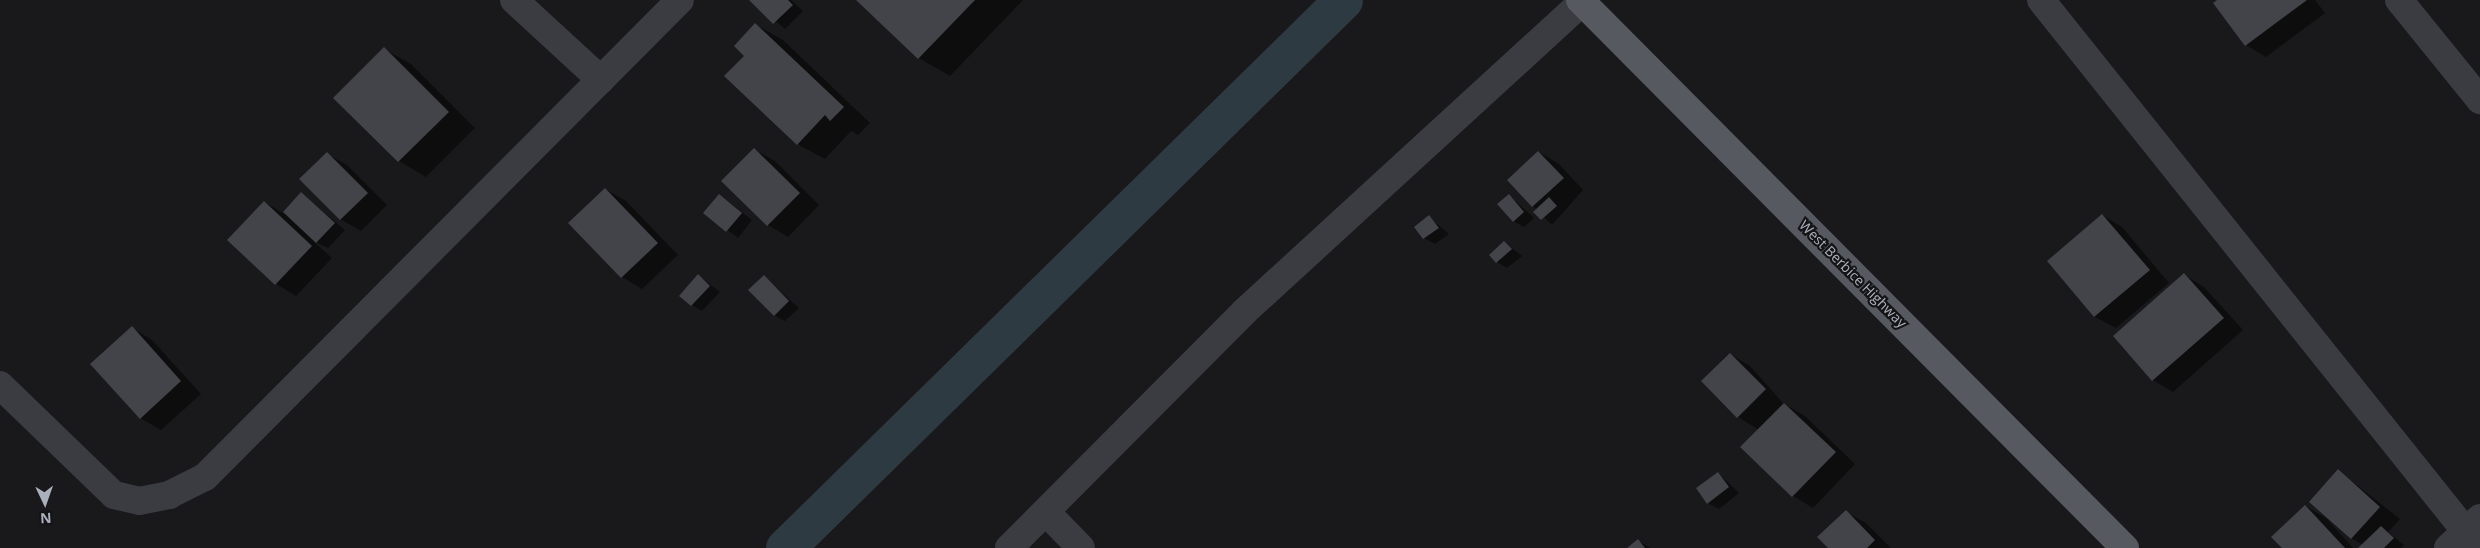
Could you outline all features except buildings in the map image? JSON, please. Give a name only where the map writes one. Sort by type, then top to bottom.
[{"type":"main road","name":"West Berbice Highway","points":[[1582,1],[2125,548]]},
{"type":"street","points":[[514,0],[601,80]]},
{"type":"street","points":[[0,385],[114,495],[139,501],[170,495],[205,477],[680,0]]},
{"type":"street","points":[[2041,0],[2468,537]]},
{"type":"street","points":[[2399,0],[2480,100]]},
{"type":"street","points":[[1009,548],[1244,312],[1582,1]]},
{"type":"street","points":[[1046,512],[1081,548]]},
{"type":"waterway","points":[[785,548],[1343,0]]}]
